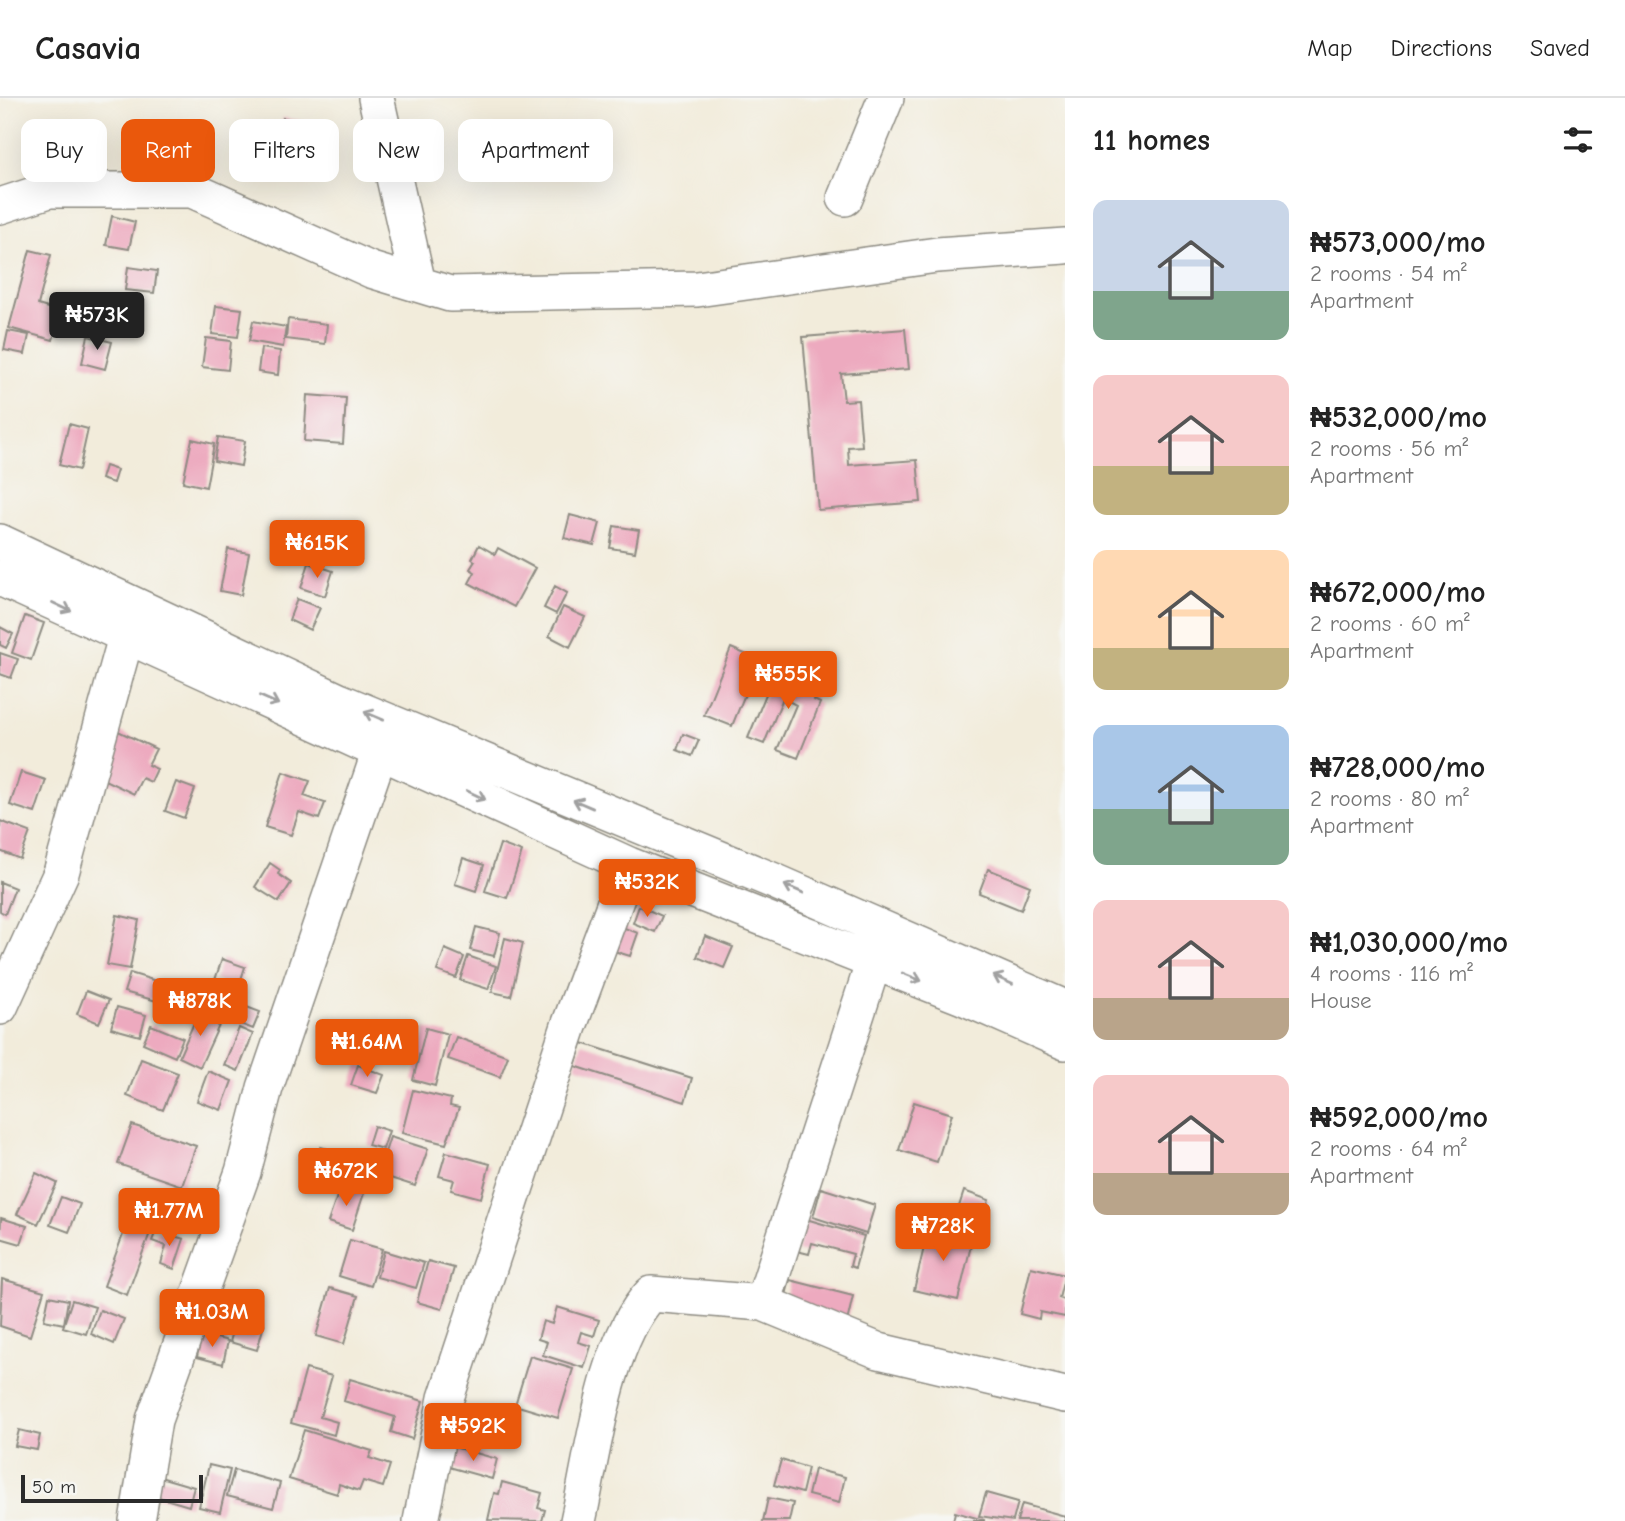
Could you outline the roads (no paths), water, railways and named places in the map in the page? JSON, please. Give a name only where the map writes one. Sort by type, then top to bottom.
[{"type":"street","points":[[376,98],[418,284]]},
{"type":"street","points":[[845,198],[886,98]]},
{"type":"street","points":[[0,206],[49,190],[192,190],[371,270],[450,294],[696,289],[937,255],[1065,246]]},
{"type":"street","points":[[0,542],[131,620],[380,751],[629,865],[874,961],[1065,1042]]},
{"type":"street","points":[[0,578],[94,622],[131,620],[340,701],[786,886],[1065,1008]]},
{"type":"street","points":[[0,1007],[9,965],[61,873],[131,620]]},
{"type":"street","points":[[137,1521],[154,1420],[243,1172],[265,1088],[380,751]]},
{"type":"street","points":[[421,1521],[446,1398],[569,1026],[629,865]]},
{"type":"street","points":[[763,1303],[874,961]]},
{"type":"street","points":[[578,1521],[617,1349],[635,1311],[652,1294],[763,1303],[879,1351],[1065,1395]]}]
